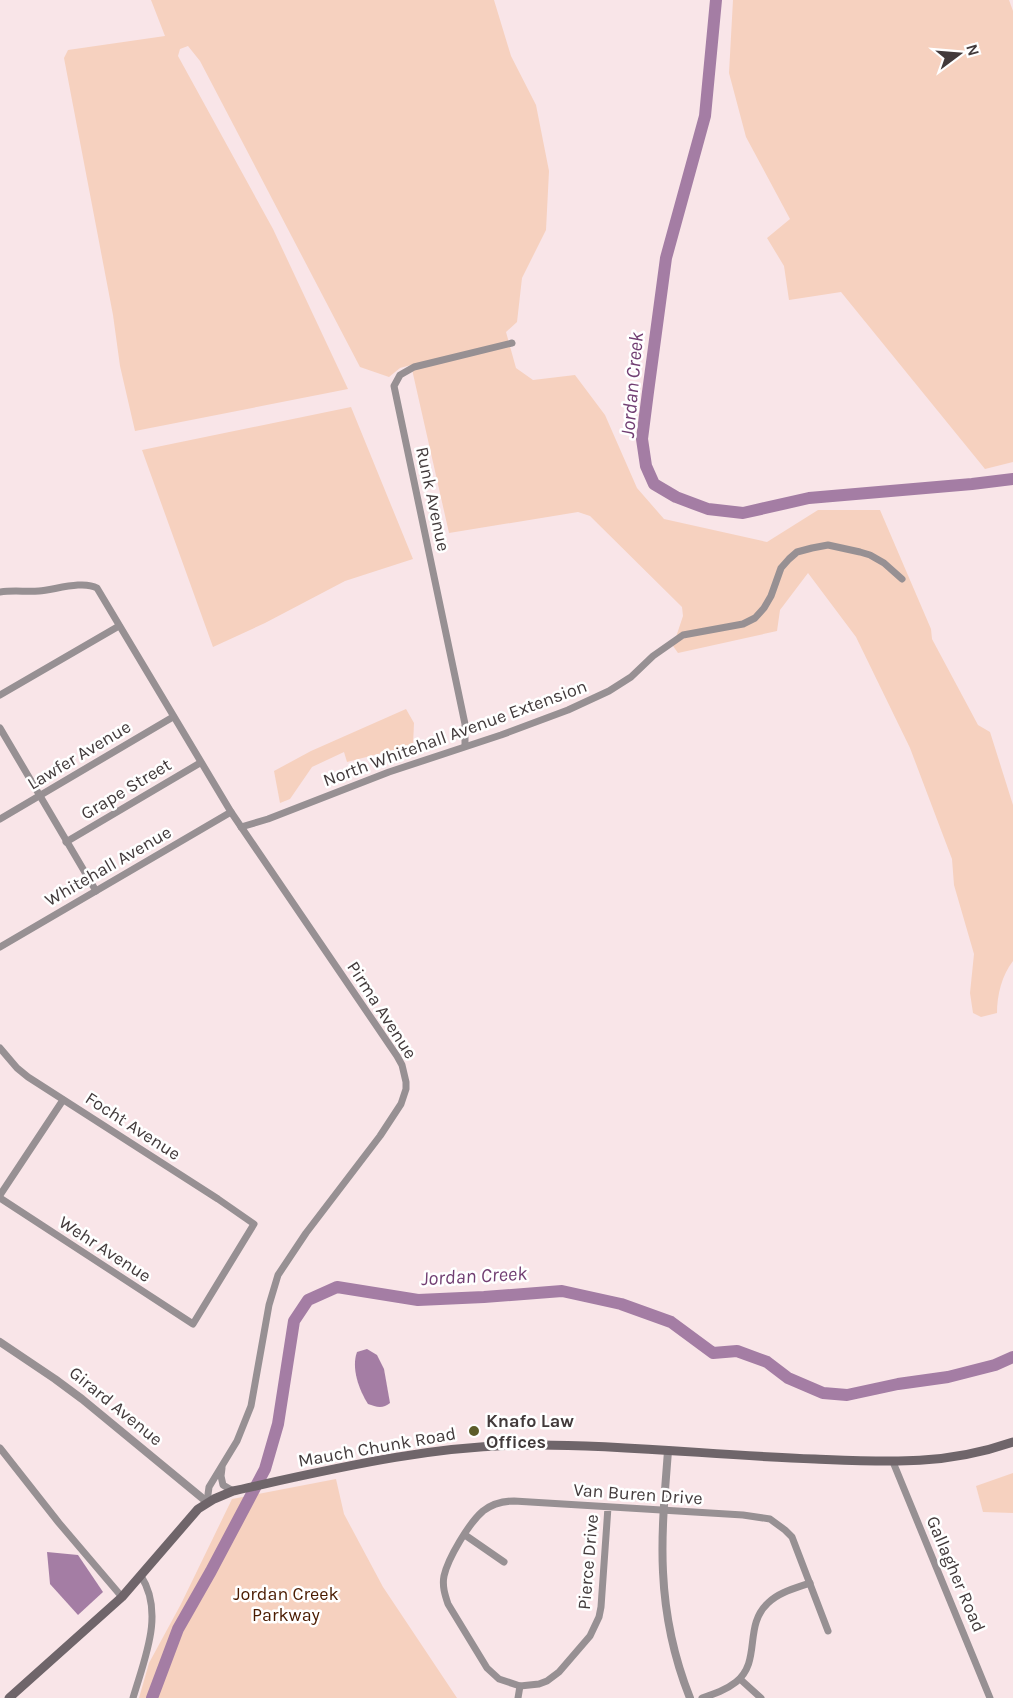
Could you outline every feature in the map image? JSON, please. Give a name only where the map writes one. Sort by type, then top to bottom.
[{"type":"main road","name":"Mauch Chunk Road","points":[[9,1698],[122,1597],[190,1516],[207,1502],[232,1491],[401,1457],[491,1446],[559,1445],[893,1462],[962,1456],[1013,1442]]},
{"type":"street","name":"Runk Avenue","points":[[465,746],[465,724],[393,386],[400,375],[414,367],[512,343]]},
{"type":"street","name":"North Whitehall Avenue Extension","points":[[241,827],[389,772],[557,715],[609,691],[683,634],[743,624],[755,618],[771,596],[781,568],[797,552],[828,545],[860,552],[884,563],[902,579]]},
{"type":"street","name":"Pirma Avenue","points":[[0,592],[36,591],[81,585],[93,585],[96,588],[231,812],[397,1056],[405,1072],[406,1089],[401,1104],[278,1275],[269,1305],[251,1406],[237,1441],[209,1487],[207,1502]]},
{"type":"street","points":[[0,695],[119,626]]},
{"type":"street","name":"Lawfer Avenue","points":[[0,819],[173,717]]},
{"type":"street","points":[[0,728],[96,891]]},
{"type":"street","name":"Grape Street","points":[[66,842],[200,763]]},
{"type":"street","name":"Whitehall Avenue","points":[[0,947],[231,812]]},
{"type":"street","name":"Focht Avenue","points":[[0,1048],[17,1068],[63,1100],[254,1224],[193,1324]]},
{"type":"street","points":[[0,1196],[63,1100]]},
{"type":"street","name":"Wehr Avenue","points":[[0,1196],[193,1324]]},
{"type":"street","name":"Girard Avenue","points":[[0,1342],[82,1399],[207,1502]]},
{"type":"street","points":[[0,1449],[122,1597]]},
{"type":"street","points":[[668,1451],[663,1571],[667,1611],[678,1662],[690,1698]]},
{"type":"street","name":"Gallagher Road","points":[[893,1462],[990,1698]]},
{"type":"street","points":[[222,1468],[223,1485],[232,1491]]},
{"type":"street","name":"Van Buren Drive","points":[[520,1686],[499,1679],[487,1668],[444,1594],[443,1577],[450,1558],[478,1517],[501,1502],[664,1510],[770,1519],[792,1537],[828,1631]]},
{"type":"street","name":"Pierce Drive","points":[[520,1686],[539,1684],[555,1676],[590,1636],[595,1627],[601,1607],[608,1507]]},
{"type":"street","points":[[465,1535],[504,1562]]},
{"type":"street","points":[[133,1698],[153,1618],[149,1589],[141,1575]]},
{"type":"street","points":[[702,1698],[727,1689],[740,1679],[752,1655],[754,1627],[762,1610],[776,1597],[810,1583]]},
{"type":"street","points":[[740,1679],[761,1698]]},
{"type":"street","points":[[518,1698],[520,1686]]},
{"type":"green space","points":[[151,0],[494,0],[511,56],[536,105],[549,171],[546,230],[522,278],[517,322],[506,332],[516,368],[533,380],[575,375],[605,415],[637,488],[664,519],[767,542],[818,510],[880,510],[931,629],[932,639],[978,725],[990,732],[1013,805],[1013,961],[1001,985],[997,1013],[981,1017],[973,1013],[970,993],[974,954],[954,885],[952,859],[910,748],[856,637],[808,573],[780,610],[777,631],[678,653],[673,646],[683,616],[682,607],[590,516],[578,512],[449,533],[411,365],[400,368],[389,377],[360,367],[200,61],[188,46],[180,49],[178,56],[273,229],[348,389],[135,431],[120,366],[113,315],[64,58],[68,50],[165,36]]},
{"type":"green space","points":[[733,0],[1009,0],[1013,11],[1013,462],[985,469],[841,292],[789,300],[784,266],[767,238],[790,219],[746,137],[729,73]]},
{"type":"green space","points":[[351,407],[413,559],[345,581],[213,647],[142,450]]},
{"type":"green space","points":[[406,709],[414,723],[413,745],[347,762],[344,752],[312,767],[290,799],[280,803],[274,771],[311,751]]},
{"type":"green space","points":[[1013,1473],[1013,1513],[983,1512],[976,1486]]},
{"type":"green space","name":"Jordan Creek Parkway","points":[[336,1479],[344,1514],[383,1587],[457,1698],[139,1698],[149,1663],[181,1604],[232,1499]]},
{"type":"shaded area","points":[[367,1349],[377,1355],[384,1369],[390,1403],[382,1407],[368,1404],[355,1372],[357,1352]]},
{"type":"shaded area","points":[[47,1552],[78,1555],[103,1592],[78,1615],[50,1584]]},
{"type":"waterway","name":"Jordan Creek","points":[[716,0],[705,116],[666,258],[648,392],[642,439],[646,466],[654,484],[676,497],[708,509],[743,513],[809,498],[1013,479]]},
{"type":"waterway","name":"Jordan Creek","points":[[152,1698],[178,1629],[265,1469],[278,1424],[294,1321],[308,1300],[337,1287],[418,1300],[562,1291],[621,1304],[671,1322],[713,1353],[737,1351],[767,1362],[788,1378],[823,1393],[847,1395],[898,1384],[948,1377],[995,1365],[1013,1357]]},
{"type":"place","name":"Knafo Law Offices","points":[[474,1431]]}]
